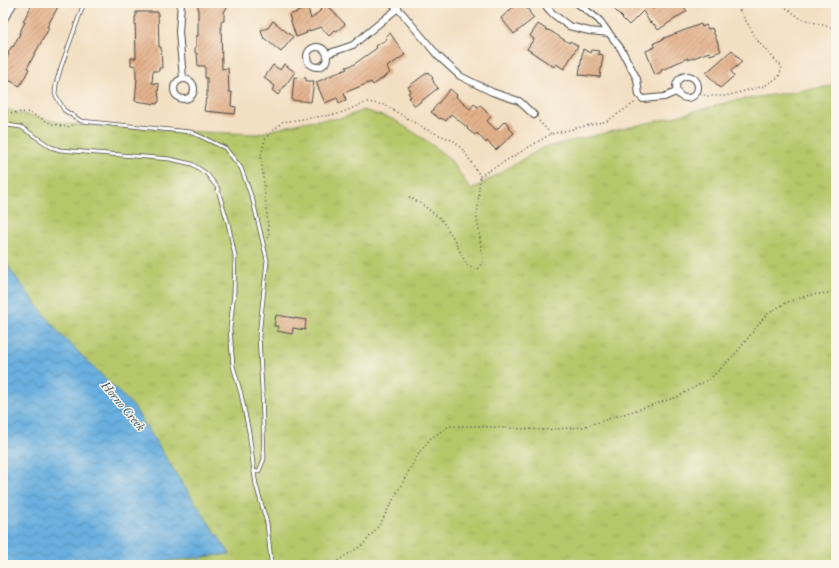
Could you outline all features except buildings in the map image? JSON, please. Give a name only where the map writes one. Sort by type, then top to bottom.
[{"type":"street","points":[[3,21],[14,3]]},
{"type":"street","points":[[181,3],[180,32],[183,79]]},
{"type":"street","points":[[392,3],[398,8],[438,56],[460,76],[492,92],[519,101],[534,115]]},
{"type":"street","points":[[543,3],[553,14],[569,26],[589,31],[609,33]]},
{"type":"street","points":[[577,3],[599,20],[621,49],[637,79],[639,95],[643,99],[664,97],[676,92]]},
{"type":"street","points":[[327,54],[353,45],[398,8]]},
{"type":"street","points":[[684,76],[694,79],[698,86],[696,93],[694,96],[687,99],[681,97],[676,92],[675,88],[677,81],[684,76]]},
{"type":"lane","points":[[84,3],[56,84],[55,94],[64,110],[81,121],[191,132],[225,148],[241,168],[253,201],[267,260],[259,336],[264,459],[259,471],[254,472]]},
{"type":"lane","points":[[3,126],[7,125],[21,127],[51,147],[60,150],[170,159],[192,164],[207,174],[217,188],[228,223],[235,256],[234,292],[230,329],[233,366],[249,432],[256,485],[267,523],[271,561],[269,565]]},
{"type":"path","points":[[696,93],[707,96],[726,96],[764,86],[779,77],[782,67],[760,44],[735,3]]},
{"type":"path","points":[[780,3],[800,18],[836,28]]},
{"type":"path","points":[[480,176],[551,134],[607,121],[642,98]]},
{"type":"path","points":[[264,247],[268,236],[261,156],[265,139],[282,122],[338,114],[367,102],[385,105],[425,129],[454,140],[464,151],[480,176],[477,218],[483,261],[478,269],[472,268],[466,264],[454,239],[441,219],[423,205],[409,198]]},
{"type":"path","points":[[3,113],[28,112],[52,124],[68,127],[81,121]]},
{"type":"path","points":[[534,115],[551,134]]},
{"type":"path","points":[[332,565],[364,544],[380,524],[417,456],[430,438],[449,426],[542,430],[583,427],[677,397],[711,378],[737,352],[766,315],[787,302],[810,294],[836,292]]},
{"type":"green space","points":[[836,86],[836,565],[3,565],[3,108],[14,112],[67,124],[177,131],[257,134],[308,121],[342,118],[363,110],[393,119],[427,141],[450,159],[471,190],[542,148],[677,116],[732,101]]},
{"type":"water","points":[[3,255],[11,271],[59,333],[134,407],[182,483],[230,554],[134,565],[6,565],[3,560]]},
{"type":"waterway","name":"Horno Creek","points":[[199,555],[201,565]]}]
